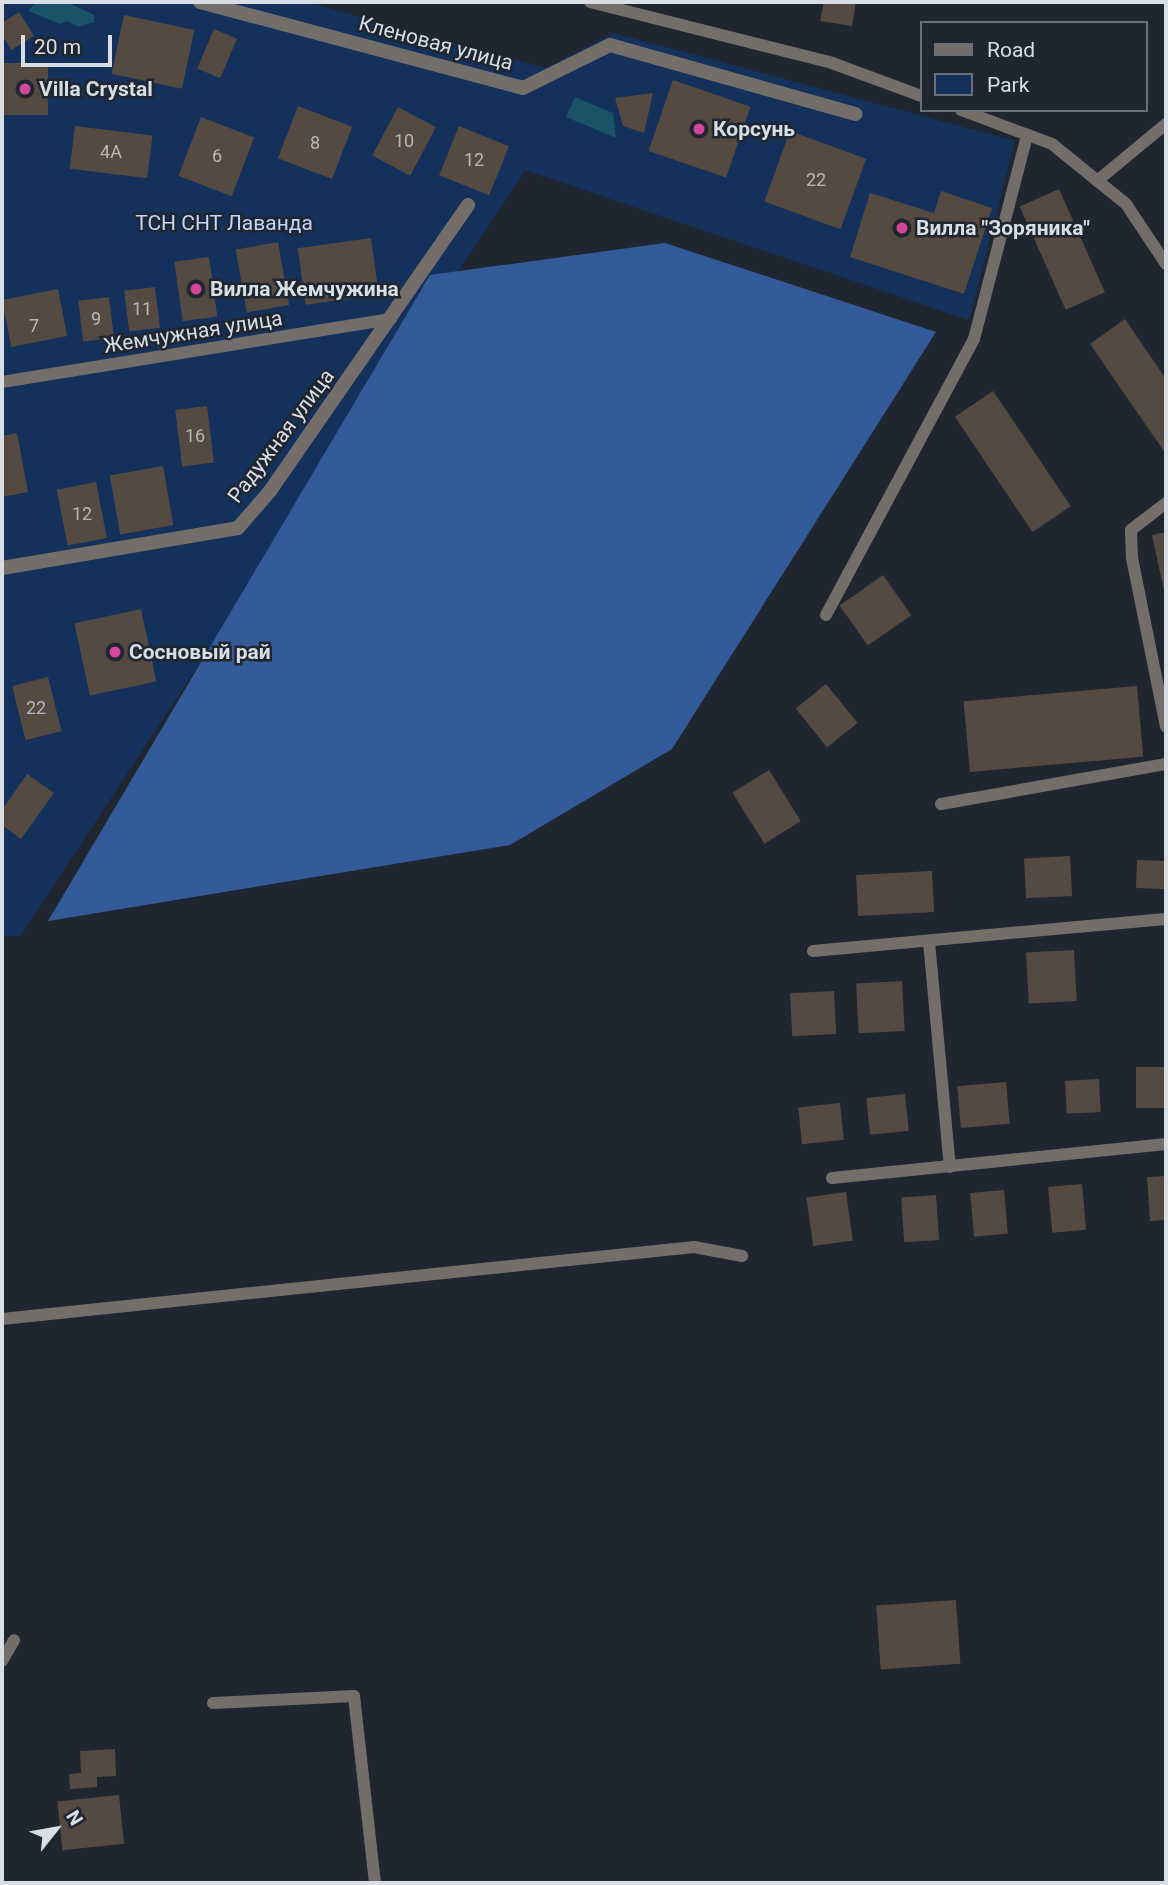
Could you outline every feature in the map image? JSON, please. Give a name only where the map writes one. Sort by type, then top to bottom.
[{"type":"street","name":"Кленовая улица","points":[[200,2],[523,88],[610,45],[856,114]]},
{"type":"street","name":"Радужная улица","points":[[2,568],[238,528],[270,491],[468,205]]},
{"type":"lane","points":[[590,2],[832,63],[920,96]]},
{"type":"lane","points":[[966,112],[1052,144],[1126,204],[1166,264]]},
{"type":"lane","points":[[1097,181],[1166,124]]},
{"type":"lane","points":[[826,615],[974,339],[1027,135]]},
{"type":"lane","name":"Жемчужная улица","points":[[2,382],[391,319]]},
{"type":"lane","points":[[1166,503],[1131,530],[1132,558],[1166,727]]},
{"type":"lane","points":[[942,804],[1166,765]]},
{"type":"lane","points":[[813,951],[1166,919]]},
{"type":"lane","points":[[929,942],[950,1167]]},
{"type":"lane","points":[[832,1178],[1166,1144]]},
{"type":"lane","points":[[2,1319],[694,1247],[742,1256]]},
{"type":"lane","points":[[2,1661],[14,1640]]},
{"type":"lane","points":[[213,1703],[354,1696],[375,1883]]},
{"type":"green space","name":"ТСН СНТ Лаванда","points":[[2,2],[306,2],[545,68],[614,33],[1015,141],[969,320],[525,170],[20,936],[2,936]]},
{"type":"shaded area","points":[[36,2],[67,2],[94,15],[94,22],[78,27],[68,21],[60,24],[28,11]]},
{"type":"shaded area","points":[[575,97],[613,113],[616,138],[566,117]]},
{"type":"shaded area","points":[[665,243],[936,332],[672,749],[510,845],[48,921],[430,275]]},
{"type":"building","points":[[824,2],[856,2],[852,26],[820,21]]},
{"type":"building","points":[[19,12],[34,36],[11,50],[2,35],[2,23]]},
{"type":"building","points":[[124,15],[194,30],[182,89],[112,74]]},
{"type":"building","points":[[214,29],[237,39],[220,78],[197,69]]},
{"type":"building","name":"Villa Crystal","points":[[2,63],[48,63],[48,115],[2,115]]},
{"type":"building","name":"Корсунь","points":[[673,80],[751,107],[726,178],[649,151]]},
{"type":"building","points":[[653,93],[644,133],[623,126],[615,98]]},
{"type":"building","points":[[298,106],[352,127],[332,179],[278,158]]},
{"type":"building","points":[[398,107],[436,127],[410,176],[372,156]]},
{"type":"building","points":[[201,117],[254,137],[232,196],[178,176]]},
{"type":"building","points":[[75,126],[152,136],[147,178],[70,169]]},
{"type":"building","points":[[459,126],[509,146],[489,195],[439,175]]},
{"type":"building","points":[[790,131],[866,159],[840,229],[764,201]]},
{"type":"building","points":[[1059,189],[1105,292],[1066,310],[1020,206]]},
{"type":"building","points":[[941,191],[992,208],[964,294],[850,257],[870,193],[934,213]]},
{"type":"building","points":[[371,238],[379,294],[306,305],[298,248]]},
{"type":"building","points":[[278,242],[289,305],[247,312],[236,249]]},
{"type":"building","name":"Вилла Жемчужина","points":[[209,257],[217,316],[183,321],[174,262]]},
{"type":"building","points":[[155,287],[160,328],[129,331],[124,291]]},
{"type":"building","points":[[58,289],[67,336],[11,347],[2,300]]},
{"type":"building","points":[[109,297],[114,338],[83,341],[78,301]]},
{"type":"building","points":[[1125,319],[1166,379],[1166,454],[1090,344]]},
{"type":"building","points":[[993,391],[1071,506],[1033,532],[955,417]]},
{"type":"building","points":[[207,406],[214,463],[182,466],[175,410]]},
{"type":"building","points":[[17,433],[28,492],[2,497],[2,436]]},
{"type":"building","points":[[163,466],[173,525],[120,534],[110,475]]},
{"type":"building","points":[[96,482],[107,538],[68,546],[57,490]]},
{"type":"building","points":[[1166,532],[1166,595],[1165,595],[1152,535]]},
{"type":"building","points":[[883,575],[911,615],[868,646],[840,605]]},
{"type":"building","name":"Сосновый рай","points":[[141,609],[156,681],[90,696],[74,623]]},
{"type":"building","points":[[48,677],[62,731],[26,740],[12,686]]},
{"type":"building","points":[[826,684],[857,723],[827,747],[796,709]]},
{"type":"building","points":[[1137,686],[1143,757],[970,772],[964,701]]},
{"type":"building","points":[[769,770],[801,821],[764,844],[733,793]]},
{"type":"building","points":[[27,774],[54,793],[21,839],[2,825],[2,810]]},
{"type":"building","points":[[1070,856],[1072,896],[1026,898],[1024,858]]},
{"type":"building","points":[[1137,860],[1166,861],[1165,889],[1136,888]]},
{"type":"building","points":[[932,871],[934,912],[858,916],[856,875]]},
{"type":"building","points":[[1074,950],[1077,1001],[1029,1003],[1026,953]]},
{"type":"building","points":[[902,981],[905,1031],[859,1033],[856,983]]},
{"type":"building","points":[[834,991],[836,1034],[792,1036],[790,993]]},
{"type":"building","points":[[1136,1067],[1166,1067],[1166,1108],[1136,1108]]},
{"type":"building","points":[[1099,1079],[1101,1112],[1067,1114],[1065,1081]]},
{"type":"building","points":[[1006,1082],[1010,1124],[961,1128],[957,1086]]},
{"type":"building","points":[[905,1094],[909,1131],[870,1135],[866,1098]]},
{"type":"building","points":[[840,1103],[844,1140],[802,1144],[798,1107]]},
{"type":"building","points":[[1166,1176],[1166,1220],[1150,1221],[1147,1177]]},
{"type":"building","points":[[1082,1184],[1086,1230],[1052,1233],[1048,1187]]},
{"type":"building","points":[[1004,1190],[1008,1234],[974,1237],[970,1193]]},
{"type":"building","points":[[846,1192],[853,1241],[813,1246],[806,1198]]},
{"type":"building","points":[[936,1195],[939,1240],[904,1242],[901,1197]]},
{"type":"building","points":[[956,1600],[960,1664],[881,1669],[876,1606]]},
{"type":"building","points":[[115,1749],[116,1776],[97,1777],[97,1787],[70,1789],[69,1774],[81,1773],[80,1751]]},
{"type":"building","points":[[119,1795],[124,1844],[62,1850],[57,1801]]},
{"type":"place","name":"Villa Crystal","points":[[25,89]]},
{"type":"place","name":"Корсунь","points":[[699,129]]},
{"type":"place","name":"Вилла \"Зоряника\"","points":[[902,228]]},
{"type":"place","name":"Вилла Жемчужина","points":[[196,289]]},
{"type":"place","name":"Сосновый рай","points":[[115,652]]}]
